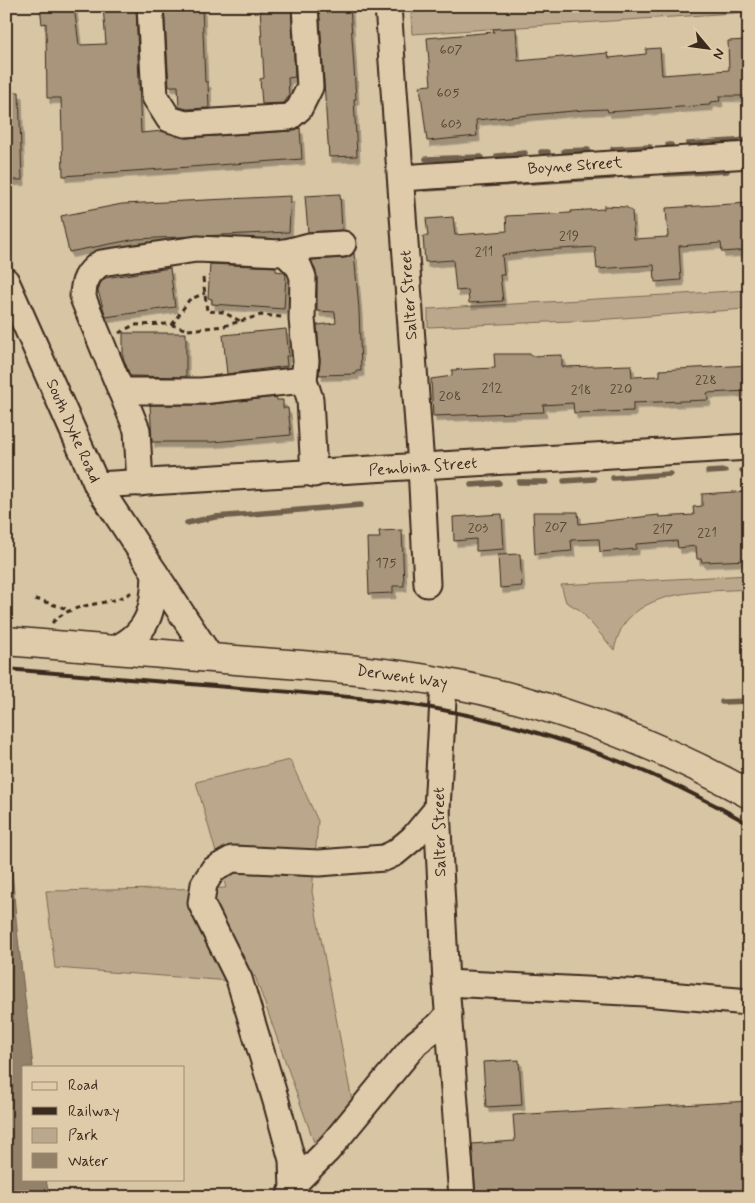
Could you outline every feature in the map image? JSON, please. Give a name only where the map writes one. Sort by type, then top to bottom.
[{"type":"main road","name":"Derwent Way","points":[[6,641],[42,635],[112,650],[379,672],[444,682],[504,696],[584,719],[669,754],[749,794]]},
{"type":"street","points":[[150,6],[155,97],[169,119],[185,124],[290,117],[299,109],[310,88],[305,6]]},
{"type":"street","name":"Salter Street","points":[[388,6],[421,466],[427,584]]},
{"type":"street","name":"Boyne Street","points":[[401,178],[749,155]]},
{"type":"street","points":[[140,483],[137,430],[83,298],[83,284],[90,271],[101,264],[198,249],[284,252],[309,246],[343,244]]},
{"type":"street","points":[[284,252],[299,266],[303,277],[302,318],[306,361],[304,380],[310,399],[314,474]]},
{"type":"street","name":"South Dyke Road","points":[[6,281],[97,485],[211,658]]},
{"type":"street","points":[[121,391],[202,391],[304,380]]},
{"type":"street","name":"Pembina Street","points":[[97,485],[314,474],[749,447]]},
{"type":"street","points":[[112,650],[126,644],[136,636],[146,622],[153,601],[155,573]]},
{"type":"street","name":"Salter Street","points":[[444,682],[437,809],[446,983],[462,1197]]},
{"type":"street","points":[[290,1193],[292,1160],[276,1101],[239,979],[201,903],[204,884],[213,870],[232,859],[319,863],[384,858],[395,853],[413,838],[437,809]]},
{"type":"street","points":[[446,983],[645,993],[749,1002]]},
{"type":"street","points":[[290,1193],[298,1180],[327,1151],[416,1043],[439,1025],[449,1014]]},
{"type":"path","points":[[204,278],[207,311],[222,312],[240,321]]},
{"type":"path","points":[[172,325],[189,300],[205,293]]},
{"type":"path","points":[[101,343],[134,325],[172,325],[188,330],[224,326],[261,315],[302,318]]},
{"type":"path","points":[[35,599],[45,601],[53,607],[69,609],[105,604],[122,599],[137,589]]},
{"type":"path","points":[[42,635],[69,609]]},
{"type":"green space","points":[[539,6],[749,6],[749,12],[412,34],[411,13]]},
{"type":"green space","points":[[749,290],[749,308],[745,309],[595,320],[428,327],[428,309]]},
{"type":"green space","points":[[749,575],[749,589],[685,594],[654,602],[640,609],[623,626],[614,650],[580,610],[566,602],[561,585]]},
{"type":"green space","points":[[290,760],[318,821],[312,892],[353,1106],[314,1142],[255,976],[231,981],[55,968],[46,891],[226,888],[196,782]]},
{"type":"water","points":[[6,800],[17,930],[33,1066],[22,1066],[22,1180],[46,1180],[49,1197],[6,1197]]},
{"type":"building","points":[[40,6],[74,6],[79,45],[106,44],[103,6],[136,6],[141,133],[163,131],[186,138],[291,131],[300,128],[302,159],[63,176],[61,98],[47,98],[46,23],[42,24]]},
{"type":"building","points":[[164,6],[202,6],[205,82],[208,82],[209,108],[187,109],[179,107],[178,86],[169,86]]},
{"type":"building","points":[[260,6],[291,6],[295,77],[288,78],[289,96],[284,103],[262,104],[260,79],[264,78]]},
{"type":"building","points":[[319,6],[350,6],[356,99],[354,99],[357,156],[329,157]]},
{"type":"building","points":[[516,28],[518,61],[608,53],[609,58],[646,54],[646,49],[660,48],[662,75],[729,70],[728,41],[749,40],[749,96],[719,96],[720,101],[710,102],[710,105],[608,112],[607,109],[584,110],[476,120],[477,136],[427,141],[420,86],[431,85],[427,38],[494,32],[493,29]]},
{"type":"building","points":[[19,92],[22,180],[8,180],[6,93]]},
{"type":"building","points":[[340,194],[342,230],[308,232],[305,196]]},
{"type":"building","points":[[291,196],[289,232],[136,239],[69,252],[61,216],[122,204]]},
{"type":"building","points":[[749,203],[749,250],[722,252],[721,243],[679,246],[681,280],[655,282],[654,265],[597,269],[595,247],[542,250],[502,255],[504,275],[500,275],[503,301],[469,303],[468,290],[456,291],[453,260],[425,262],[423,236],[428,236],[426,219],[453,217],[455,235],[507,231],[506,216],[571,213],[571,211],[604,209],[604,206],[626,207],[632,211],[634,239],[668,237],[666,208]]},
{"type":"building","points":[[354,253],[359,309],[361,371],[356,371],[356,374],[319,375],[320,360],[317,325],[336,323],[335,312],[317,311],[317,277],[311,260],[344,258]]},
{"type":"building","points":[[210,264],[276,267],[276,271],[283,272],[286,275],[284,309],[212,304],[212,299],[208,298]]},
{"type":"building","points":[[170,268],[175,307],[106,317],[98,291],[100,284],[105,278]]},
{"type":"building","points":[[286,329],[289,356],[286,356],[287,366],[227,374],[223,335]]},
{"type":"building","points":[[123,333],[186,333],[186,377],[130,376],[123,357]]},
{"type":"building","points":[[494,354],[562,355],[562,367],[631,365],[632,377],[660,376],[660,370],[749,365],[749,391],[707,393],[708,400],[633,403],[633,411],[574,413],[573,403],[543,405],[544,412],[433,416],[431,379],[452,376],[452,370],[495,368]]},
{"type":"building","points":[[276,397],[277,400],[283,400],[283,408],[288,408],[291,435],[213,442],[152,442],[150,405],[203,405]]},
{"type":"building","points":[[749,491],[749,560],[702,562],[701,559],[697,559],[696,546],[678,548],[677,541],[636,544],[636,549],[600,552],[599,539],[571,540],[572,551],[535,554],[533,512],[578,512],[579,524],[659,515],[659,517],[694,515],[693,507],[702,506],[702,494]]},
{"type":"building","points":[[502,514],[504,549],[476,551],[476,539],[454,541],[453,517]]},
{"type":"building","points":[[402,530],[404,586],[393,586],[393,593],[369,594],[367,538],[380,538],[379,531]]},
{"type":"building","points":[[520,554],[522,586],[500,588],[498,555]]},
{"type":"building","points":[[519,1060],[522,1105],[486,1107],[483,1062]]},
{"type":"building","points":[[749,1101],[749,1197],[476,1197],[472,1144],[515,1141],[513,1115]]},
{"type":"waterway","points":[[688,144],[749,140]]},
{"type":"waterway","points":[[613,149],[650,147]]},
{"type":"waterway","points":[[564,151],[588,150]]},
{"type":"waterway","points":[[541,152],[548,152]]},
{"type":"waterway","points":[[497,156],[525,153]]},
{"type":"waterway","points":[[426,159],[481,157]]},
{"type":"waterway","points":[[666,174],[727,171]]},
{"type":"waterway","points":[[630,176],[649,175]]},
{"type":"waterway","points":[[483,185],[613,177]]},
{"type":"waterway","points":[[425,189],[458,187]]},
{"type":"waterway","points":[[742,470],[749,469]]},
{"type":"waterway","points":[[708,472],[725,471]]},
{"type":"waterway","points":[[613,478],[670,474]]},
{"type":"waterway","points":[[564,481],[594,479]]},
{"type":"waterway","points":[[519,482],[546,482]]},
{"type":"waterway","points":[[471,485],[499,483]]},
{"type":"waterway","points":[[187,523],[215,517],[361,505]]},
{"type":"waterway","points":[[722,702],[749,701]]},
{"type":"railway","points":[[6,669],[348,697],[396,702],[483,718],[562,741],[639,769],[677,786],[749,824]]}]
